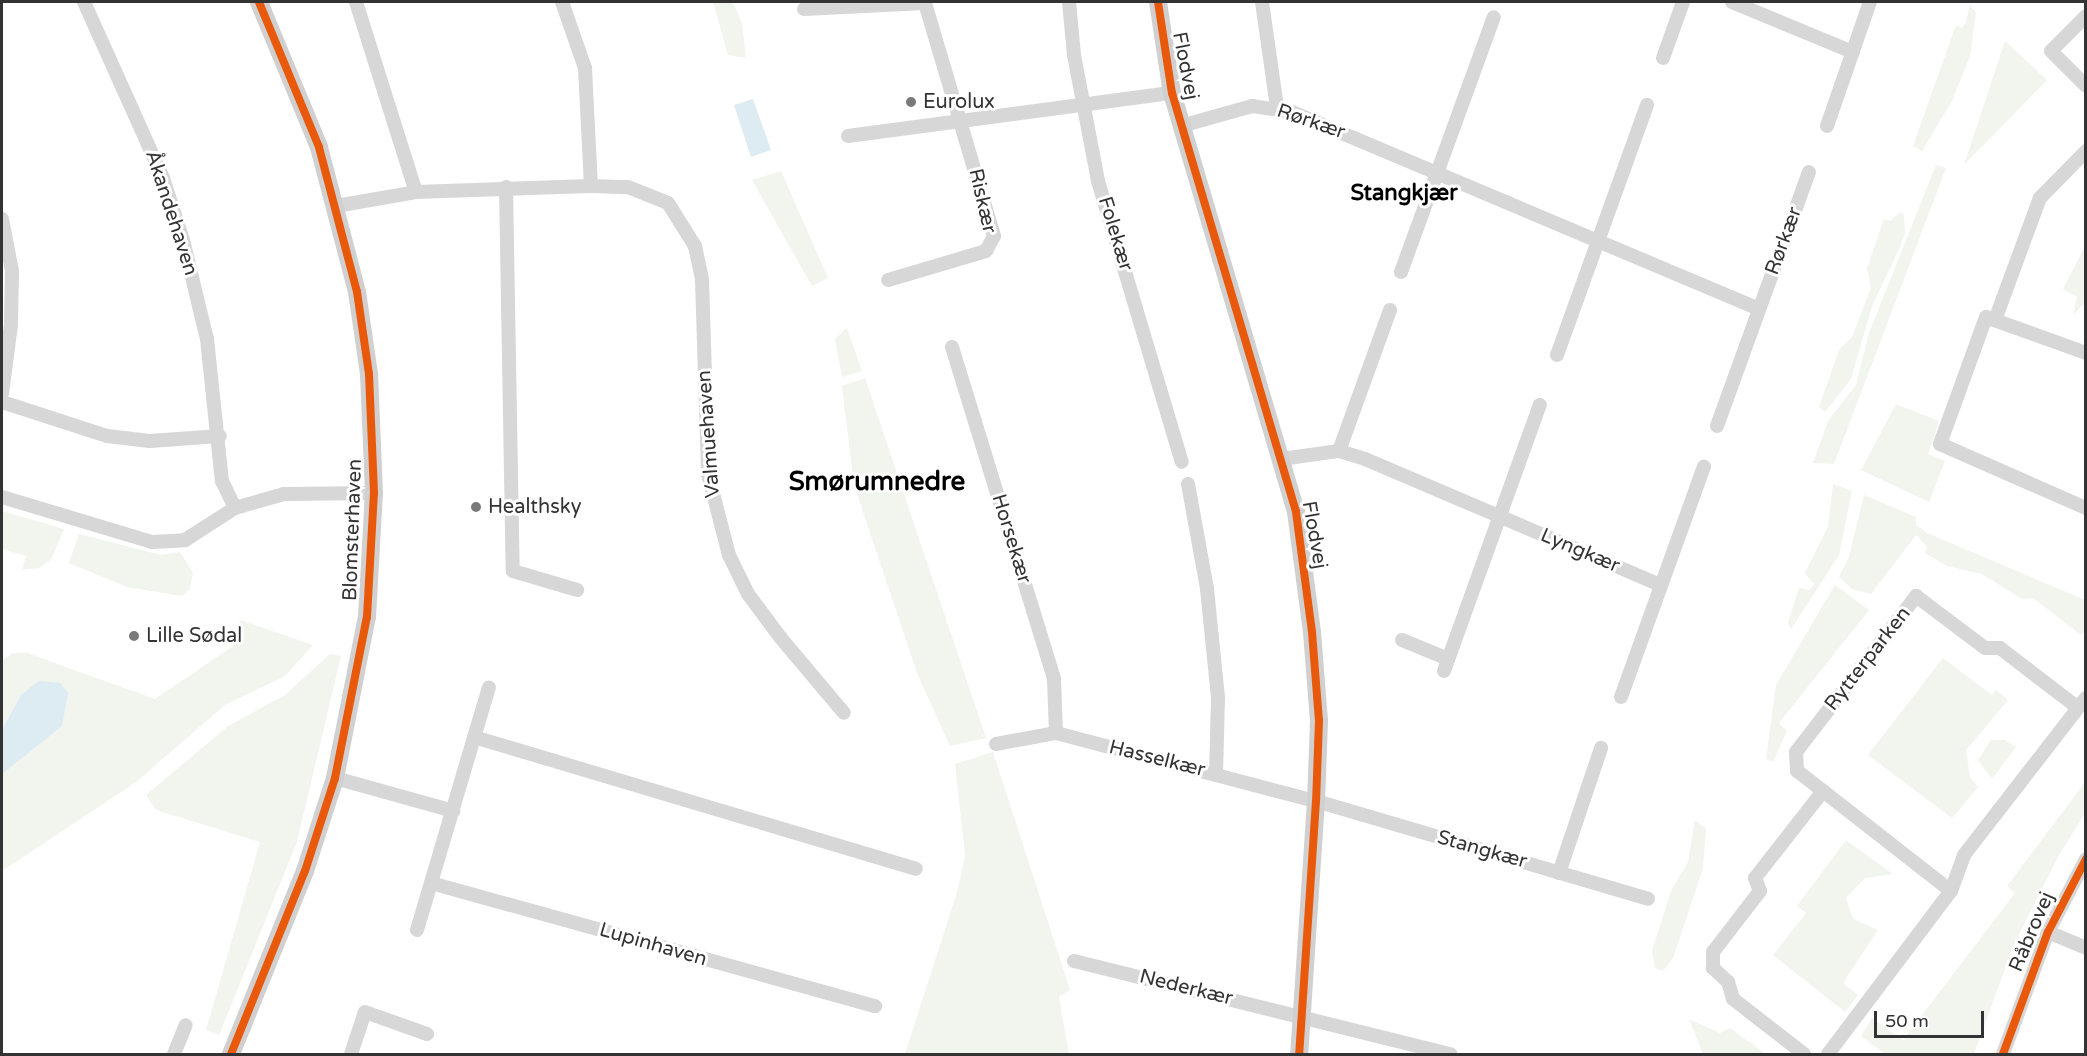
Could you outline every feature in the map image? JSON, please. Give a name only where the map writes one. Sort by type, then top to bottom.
[{"type":"street","name":"Åkandehaven","points":[[84,2],[163,178],[183,240],[207,339],[220,436],[222,481],[235,508]]},
{"type":"street","name":"Blomsterhaven","points":[[231,1054],[305,871],[335,778],[367,617],[374,493],[369,374],[357,292],[336,206],[291,72],[259,2]]},
{"type":"street","points":[[356,2],[416,192]]},
{"type":"street","points":[[562,2],[585,68],[591,186]]},
{"type":"street","name":"Folekær","points":[[1069,2],[1083,104],[1098,181],[1182,462]]},
{"type":"street","name":"Flodvej","points":[[1158,2],[1172,93],[1296,512],[1312,632],[1318,721],[1316,801],[1298,1016],[1299,1054]]},
{"type":"street","points":[[1262,2],[1277,108]]},
{"type":"street","points":[[1663,58],[1683,2]]},
{"type":"street","points":[[1732,2],[1852,52]]},
{"type":"street","points":[[1827,126],[1870,2]]},
{"type":"street","name":"Riskær","points":[[804,9],[925,3],[994,236],[986,250],[888,280]]},
{"type":"street","points":[[2085,16],[2051,51],[2085,86]]},
{"type":"street","points":[[1401,272],[1494,17]]},
{"type":"street","points":[[848,136],[1172,93]]},
{"type":"street","points":[[1557,355],[1647,105]]},
{"type":"street","name":"Rørkær","points":[[1181,126],[1234,109],[1277,108],[1438,171],[1759,309]]},
{"type":"street","points":[[1995,320],[2040,198],[2085,151]]},
{"type":"street","name":"Rørkær","points":[[1717,426],[1809,172]]},
{"type":"street","name":"Valmuehaven","points":[[336,206],[416,192],[506,187],[591,186],[628,187],[668,203],[694,246],[703,286],[708,474],[713,509],[748,594],[844,713]]},
{"type":"street","points":[[506,187],[513,571],[577,590]]},
{"type":"street","points":[[2,219],[12,271],[11,325],[2,393]]},
{"type":"street","points":[[1281,459],[1339,451],[1390,310]]},
{"type":"street","points":[[2085,353],[1986,317],[1940,444],[2085,508]]},
{"type":"street","name":"Horsekær","points":[[952,347],[1054,679],[1056,733]]},
{"type":"street","points":[[2,402],[107,436],[150,441],[220,436]]},
{"type":"street","points":[[1402,640],[1446,665],[1540,405]]},
{"type":"street","name":"Lyngkær","points":[[1339,451],[1661,585]]},
{"type":"street","points":[[1621,696],[1704,467]]},
{"type":"street","points":[[1188,484],[1207,589],[1218,698],[1216,774]]},
{"type":"street","points":[[2,497],[152,542],[185,540],[235,508],[284,494],[374,493]]},
{"type":"street","name":"Rytterparken","points":[[1827,1054],[1951,891],[1964,855],[2081,703],[2000,648],[1985,648],[1916,596],[1796,752],[1797,771],[1951,891]]},
{"type":"street","points":[[417,930],[489,687]]},
{"type":"street","name":"Hasselkær","points":[[996,744],[1056,733],[1316,801]]},
{"type":"street","points":[[474,737],[916,869]]},
{"type":"street","points":[[1559,873],[1601,748]]},
{"type":"street","points":[[335,778],[453,811]]},
{"type":"street","points":[[1804,1054],[1733,999],[1728,982],[1713,968],[1713,952],[1760,891],[1755,878],[1823,791]]},
{"type":"street","name":"Stangkær","points":[[1316,801],[1648,899]]},
{"type":"street","name":"Råbrovej","points":[[2003,1054],[2048,932],[2085,859]]},
{"type":"street","name":"Lupinhaven","points":[[431,883],[875,1006]]},
{"type":"street","points":[[2048,932],[2085,948]]},
{"type":"street","name":"Nederkær","points":[[1074,961],[1451,1054]]},
{"type":"street","points":[[351,1054],[365,1012],[427,1034]]},
{"type":"street","points":[[174,1054],[186,1025]]},
{"type":"shaded area","points":[[713,2],[733,2],[742,23],[746,58],[728,55]]},
{"type":"shaded area","points":[[1970,4],[1976,13],[1970,56],[1952,101],[1922,151],[1913,146],[1956,25],[1962,28],[1966,22]]},
{"type":"shaded area","points":[[2005,41],[2047,80],[1964,165]]},
{"type":"shaded area","points":[[753,99],[771,150],[751,157],[734,105]]},
{"type":"shaded area","points":[[1936,165],[1946,168],[1834,464],[1813,463],[1828,421],[1856,385],[1869,333]]},
{"type":"shaded area","points":[[781,171],[828,278],[812,286],[752,180]]},
{"type":"shaded area","points":[[1900,212],[1904,215],[1905,233],[1872,306],[1851,379],[1825,412],[1819,407],[1839,350],[1852,337],[1871,288],[1867,268],[1884,219],[1890,221]]},
{"type":"shaded area","points":[[2085,246],[2085,302],[2073,315],[2077,297],[2063,289]]},
{"type":"shaded area","points":[[847,328],[862,371],[842,377],[835,339]]},
{"type":"shaded area","points":[[865,378],[986,738],[950,746],[917,673],[854,485],[842,386]]},
{"type":"shaded area","points":[[1896,404],[1939,421],[1928,454],[1945,461],[1929,502],[1861,470]]},
{"type":"shaded area","points":[[1833,484],[1852,491],[1839,555],[1791,629],[1788,623],[1799,588],[1810,590],[1814,584],[1805,573],[1828,527]]},
{"type":"shaded area","points":[[1864,495],[1916,517],[1916,525],[1927,533],[2085,600],[2085,631],[2081,635],[2033,598],[2022,599],[1982,574],[1947,566],[1925,553],[1927,547],[1916,535],[1871,594],[1852,589],[1839,577],[1849,557]]},
{"type":"shaded area","points":[[2,511],[64,529],[51,560],[39,568],[22,570],[26,556],[2,549]]},
{"type":"shaded area","points":[[79,534],[161,555],[180,552],[193,573],[190,589],[182,596],[127,587],[69,563]]},
{"type":"shaded area","points":[[1835,585],[1869,610],[1779,723],[1787,731],[1773,762],[1766,759],[1776,685]]},
{"type":"shaded area","points":[[240,620],[313,645],[285,676],[225,705],[136,782],[2,871],[2,660],[13,653],[27,653],[155,699],[233,646]]},
{"type":"shaded area","points":[[330,654],[341,656],[297,842],[219,1035],[206,1030],[260,842],[156,810],[146,795],[228,726],[285,695]]},
{"type":"shaded area","points":[[1943,658],[1992,695],[1996,690],[2008,700],[1966,750],[1970,777],[1978,787],[1952,818],[1868,755]]},
{"type":"shaded area","points":[[39,681],[60,683],[68,693],[62,726],[2,774],[2,730],[21,695]]},
{"type":"shaded area","points":[[1991,740],[2005,740],[2016,747],[1992,779],[1978,760]]},
{"type":"shaded area","points":[[993,752],[1070,990],[1059,997],[1069,1054],[905,1054],[958,889],[965,855],[955,764]]},
{"type":"shaded area","points":[[2085,782],[2085,813],[2059,855],[2014,944],[1974,1054],[1885,1054],[1861,1036],[1872,1018],[1903,1040],[2015,893],[2007,886]]},
{"type":"shaded area","points":[[1695,820],[1706,829],[1703,868],[1673,958],[1663,971],[1655,968],[1652,951],[1671,891],[1688,862]]},
{"type":"shaded area","points":[[1846,840],[1893,874],[1865,878],[1846,898],[1853,919],[1878,930],[1843,983],[1858,995],[1845,1012],[1773,955],[1806,913],[1797,906]]},
{"type":"shaded area","points":[[1689,1019],[1720,1033],[1730,1028],[1766,1054],[1703,1054]]},
{"type":"cycle path","points":[[231,1054],[305,871],[335,778],[367,617],[374,493],[369,374],[357,292],[319,147],[259,2]]},
{"type":"cycle path","points":[[1158,2],[1172,93],[1296,512],[1312,632],[1319,721],[1316,801],[1299,1054]]},
{"type":"cycle path","points":[[2003,1054],[2048,932],[2086,859]]},
{"type":"place","name":"Eurolux","points":[[911,102]]},
{"type":"place","name":"Healthsky","points":[[476,507]]},
{"type":"place","name":"Lille Sødal","points":[[134,636]]},
{"type":"district","name":"Stangkjær","points":[[1404,194]]},
{"type":"district","name":"Smørumnedre","points":[[877,482]]}]
